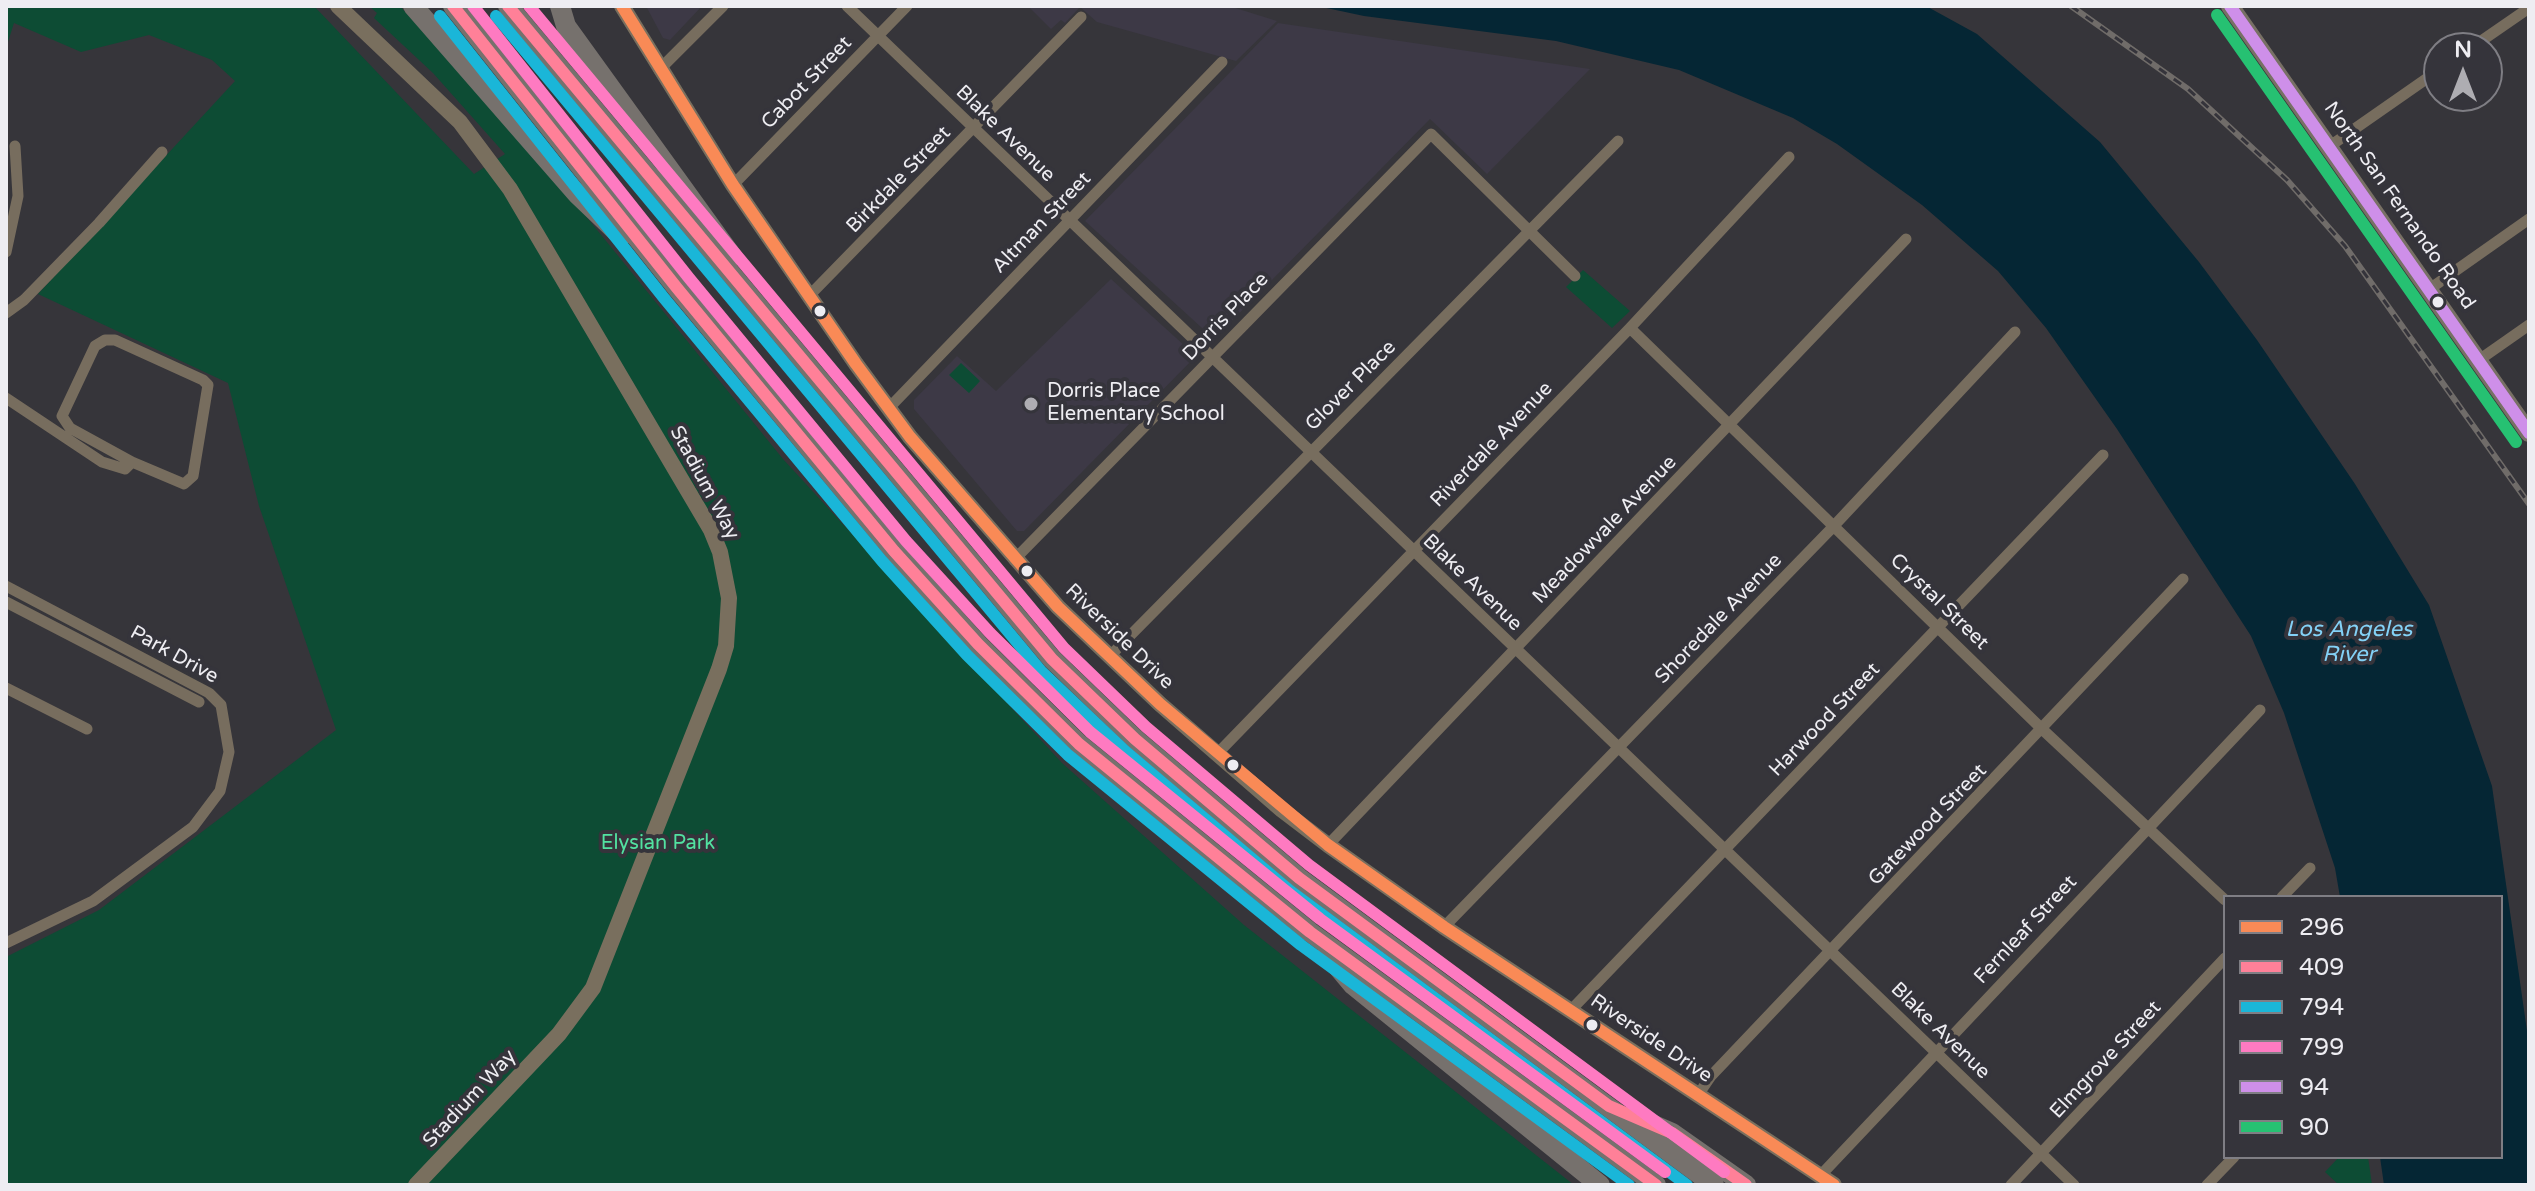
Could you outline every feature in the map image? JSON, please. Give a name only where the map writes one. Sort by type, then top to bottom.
[{"type":"highway","points":[[413,6],[577,194],[677,288]]},
{"type":"highway","points":[[453,6],[677,288],[894,551],[978,644],[1079,744],[1310,932],[1656,1185]]},
{"type":"highway","points":[[508,6],[1052,659],[1135,739],[1299,878],[1714,1185]]},
{"type":"highway","points":[[560,6],[566,26],[770,309],[801,359]]},
{"type":"highway","points":[[1310,932],[1353,985],[1600,1185]]},
{"type":"highway","points":[[1609,1106],[1672,1133],[1746,1185]]},
{"type":"highway","points":[[1557,1150],[1617,1185]]},
{"type":"main road","name":"Stadium Way","points":[[338,6],[460,122],[510,189],[705,519],[720,552],[729,598],[728,634],[719,669],[593,988],[559,1034],[416,1185]]},
{"type":"main road","name":"Riverside Drive","points":[[622,6],[733,185],[888,409],[1014,560],[1110,656],[1217,754],[1328,845],[1444,927],[1827,1180]]},
{"type":"main road","name":"North San Fernando Road","points":[[2230,6],[2431,288],[2529,433]]},
{"type":"street","points":[[659,70],[723,6]]},
{"type":"street","name":"Blake Avenue","points":[[847,6],[2074,1185]]},
{"type":"street","name":"Cabot Street","points":[[733,185],[907,6]]},
{"type":"street","points":[[2494,32],[2529,8]]},
{"type":"street","name":"Birkdale Street","points":[[808,297],[1081,17]]},
{"type":"street","name":"Altman Street","points":[[888,409],[1222,62]]},
{"type":"street","points":[[2330,146],[2423,81]]},
{"type":"street","name":"Dorris Place","points":[[1014,560],[1431,134],[1529,231]]},
{"type":"street","name":"Glover Place","points":[[1110,656],[1618,141]]},
{"type":"street","points":[[6,252],[18,196],[15,146]]},
{"type":"street","points":[[6,313],[24,300],[67,256],[162,152]]},
{"type":"street","name":"Riverdale Avenue","points":[[1217,754],[1630,328],[1789,157]]},
{"type":"street","points":[[2431,288],[2529,219]]},
{"type":"street","points":[[1529,231],[1575,276]]},
{"type":"street","name":"Meadowvale Avenue","points":[[1328,845],[1731,426],[1906,239]]},
{"type":"street","points":[[2479,360],[2529,325]]},
{"type":"street","name":"Crystal Street","points":[[1630,328],[2043,730],[2223,898]]},
{"type":"street","name":"Shoredale Avenue","points":[[1444,927],[1834,525],[2015,332]]},
{"type":"street","points":[[105,340],[115,340],[208,385],[193,476],[184,484],[132,462],[70,428],[62,416],[95,346],[105,340]]},
{"type":"street","points":[[6,398],[102,462],[125,469],[132,462]]},
{"type":"street","name":"Harwood Street","points":[[1572,1009],[2103,455]]},
{"type":"street","name":"Gatewood Street","points":[[1698,1095],[1711,1076],[2043,730],[2183,579]]},
{"type":"street","name":"Park Drive","points":[[6,586],[209,693],[221,705],[229,752],[220,791],[193,827],[93,901],[6,943]]},
{"type":"street","points":[[6,602],[199,702]]},
{"type":"street","points":[[6,688],[87,729]]},
{"type":"street","name":"Fernleaf Street","points":[[1827,1180],[1935,1052],[2260,710]]},
{"type":"street","points":[[2284,895],[2310,868]]},
{"type":"street","name":"Elmgrove Street","points":[[2011,1185],[2223,960]]},
{"type":"street","points":[[2207,1185],[2232,1159]]},
{"type":"shaded area","points":[[646,6],[702,6],[670,40],[663,38]]},
{"type":"shaded area","points":[[1028,6],[1229,6],[1277,21],[1236,61],[1097,22],[1080,7],[1065,23],[1061,20],[1051,29]]},
{"type":"shaded area","points":[[1278,23],[1590,69],[1487,174],[1430,119],[1214,339],[1085,221]]},
{"type":"shaded area","name":"Dorris Place Elementary School","points":[[1111,279],[1196,356],[1024,531],[1017,531],[914,409],[914,400],[957,356],[996,391]]},
{"type":"green space","name":"Elysian Park","points":[[6,6],[314,6],[474,174],[505,154],[433,73],[374,18],[377,13],[369,6],[400,6],[559,183],[783,459],[1062,763],[1244,925],[1574,1185],[6,1185],[6,957],[99,910],[336,730],[259,506],[228,383],[38,294],[235,81],[212,60],[149,35],[81,52],[14,23],[6,48]]},
{"type":"green space","points":[[1583,270],[1630,311],[1612,328],[1566,287]]},
{"type":"green space","points":[[961,363],[980,381],[969,393],[949,375]]},
{"type":"green space","points":[[2337,1159],[2368,1159],[2372,1185],[2339,1185],[2325,1172]]},
{"type":"water","name":"Los Angeles River","points":[[1317,6],[1926,6],[1977,34],[2100,142],[2199,262],[2257,340],[2355,484],[2429,605],[2492,786],[2529,1045],[2529,1185],[2384,1185],[2380,1159],[2503,1159],[2503,895],[2340,895],[2335,868],[2284,713],[2251,636],[2117,429],[2046,328],[1998,271],[1922,205],[1837,144],[1793,118],[1679,70],[1556,41],[1364,16]]},
{"type":"railway","points":[[2071,6],[2188,89],[2287,180],[2345,246],[2529,504]]},
{"type":"transit line","name":"409","points":[[453,6],[677,288],[894,551],[978,644],[1079,744],[1310,932],[1656,1185]]},
{"type":"transit line","name":"799","points":[[473,6],[689,278],[906,541],[990,633],[1090,732],[1320,919],[1665,1172]]},
{"type":"transit line","name":"409","points":[[508,6],[1052,659],[1135,739],[1299,878],[1609,1106],[1672,1133],[1746,1185]]},
{"type":"transit line","name":"799","points":[[529,6],[1064,648],[1146,727],[1309,865],[1724,1172]]},
{"type":"transit line","name":"296","points":[[622,6],[733,185],[856,364],[910,437],[1058,607],[1160,704],[1328,845],[1444,927],[1834,1185]]},
{"type":"transit line","name":"94","points":[[2230,6],[2529,433]]},
{"type":"transit line","name":"90","points":[[2217,15],[2516,442]]},
{"type":"transit line","name":"794","points":[[440,16],[664,298],[882,561],[967,655],[1068,755],[1301,945],[1629,1185]]},
{"type":"transit line","name":"794","points":[[496,16],[1041,671],[1125,751],[1289,890],[1687,1185]]},
{"type":"place","name":"Dorris Place Elementary School","points":[[1031,404]]}]
